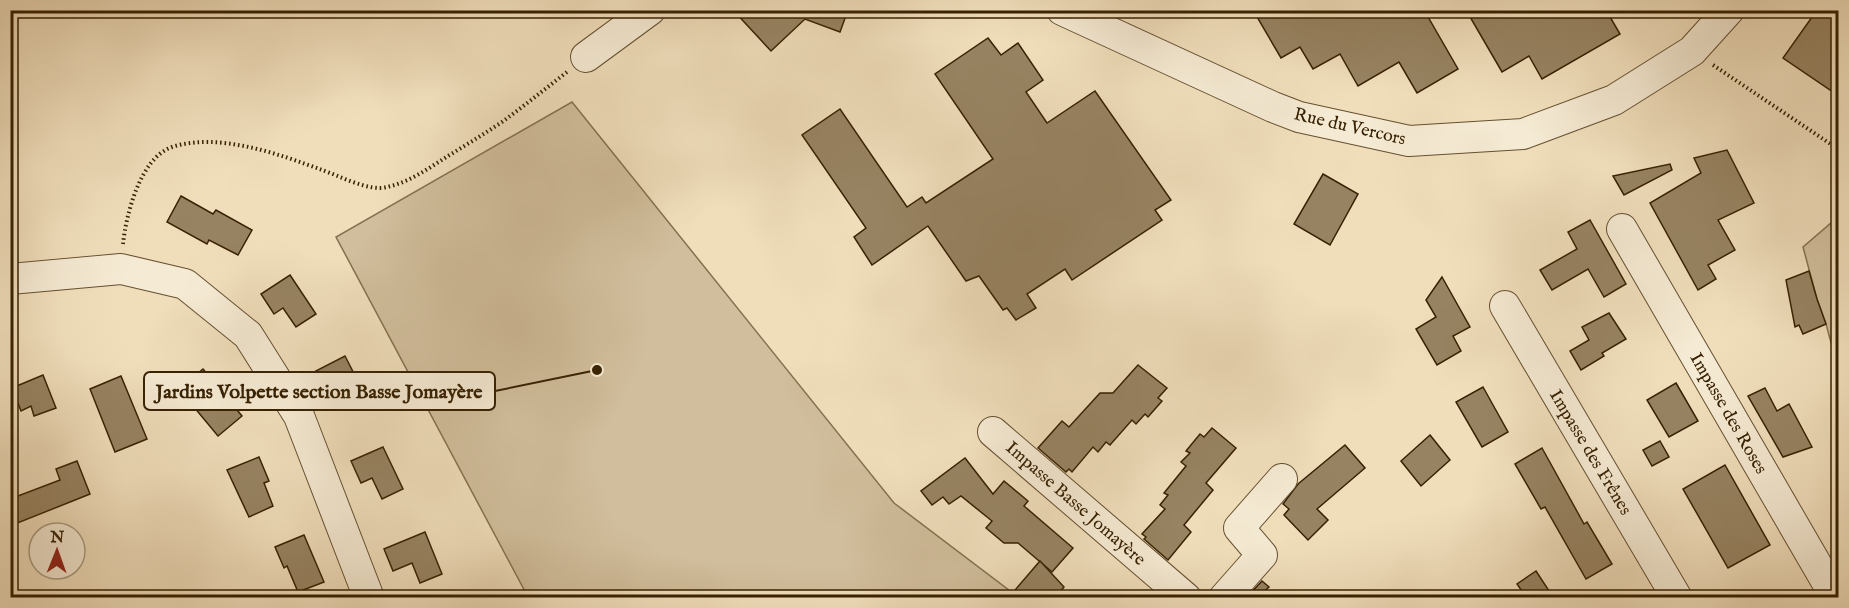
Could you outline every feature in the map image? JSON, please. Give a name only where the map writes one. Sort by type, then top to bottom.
[{"type":"street","points":[[586,57],[650,10]]},
{"type":"street","name":"Rue du Vercors","points":[[1062,10],[1299,117],[1409,141],[1523,134],[1614,100],[1692,51],[1729,10]]},
{"type":"street","name":"Impasse des Roses","points":[[1622,229],[1836,597]]},
{"type":"street","points":[[10,279],[121,269],[185,284],[248,335],[299,416],[369,597]]},
{"type":"street","name":"Impasse des Frênes","points":[[1505,306],[1677,597]]},
{"type":"street","name":"Impasse Basse Jomayère","points":[[993,432],[1186,597]]},
{"type":"street","points":[[1224,597],[1262,555],[1239,528],[1282,479]]},
{"type":"path","points":[[1692,51],[1839,149]]},
{"type":"path","points":[[121,269],[125,225],[134,195],[152,161],[171,148],[206,141],[240,146],[286,157],[370,187],[386,188],[415,176],[501,123],[586,57]]},
{"type":"shaded area","points":[[572,102],[894,503],[1018,597],[528,597],[336,237]]},
{"type":"shaded area","points":[[1838,217],[1838,357],[1833,350],[1803,247]]},
{"type":"building","points":[[733,10],[848,10],[840,32],[805,19],[771,51]]},
{"type":"building","points":[[1253,10],[1424,10],[1458,69],[1417,93],[1399,62],[1358,86],[1340,54],[1313,69],[1300,47],[1281,58]]},
{"type":"building","points":[[1466,10],[1606,10],[1620,34],[1542,79],[1529,56],[1502,72]]},
{"type":"building","points":[[1817,10],[1839,10],[1839,96],[1783,58]]},
{"type":"building","points":[[988,38],[1001,55],[1018,43],[1043,80],[1026,92],[1047,123],[1095,91],[1171,200],[1155,210],[1162,220],[1072,280],[1065,269],[1027,294],[1036,308],[1016,320],[1007,308],[1003,310],[979,276],[966,281],[928,226],[872,265],[854,237],[866,228],[802,135],[840,109],[907,207],[922,197],[926,203],[993,159],[935,74]]},
{"type":"building","points":[[1727,150],[1754,203],[1718,220],[1735,250],[1708,265],[1716,279],[1698,290],[1650,203],[1701,173],[1694,158]]},
{"type":"building","points":[[1670,164],[1672,170],[1624,195],[1613,176]]},
{"type":"building","points":[[1323,174],[1358,194],[1330,245],[1294,224]]},
{"type":"building","points":[[181,196],[213,214],[216,210],[252,230],[238,255],[209,240],[207,244],[167,222]]},
{"type":"building","points":[[1590,220],[1626,284],[1604,297],[1588,269],[1552,290],[1540,270],[1577,249],[1568,232]]},
{"type":"building","points":[[1809,271],[1826,324],[1803,334],[1799,325],[1795,327],[1786,280]]},
{"type":"building","points":[[290,275],[316,314],[296,327],[283,308],[274,314],[261,294]]},
{"type":"building","points":[[1442,277],[1470,327],[1453,336],[1461,351],[1437,365],[1416,329],[1436,317],[1426,300]]},
{"type":"building","points":[[1609,313],[1626,339],[1602,353],[1604,356],[1581,370],[1570,351],[1589,340],[1582,327]]},
{"type":"building","points":[[345,356],[367,399],[345,410],[335,389],[317,398],[306,376]]},
{"type":"building","points":[[1138,365],[1167,388],[1158,398],[1162,401],[1148,417],[1145,414],[1136,424],[1132,420],[1110,445],[1106,442],[1098,452],[1093,447],[1072,472],[1069,469],[1066,472],[1038,448],[1062,421],[1069,427],[1100,393],[1113,393]]},
{"type":"building","points":[[203,369],[242,416],[218,436],[179,389]]},
{"type":"building","points":[[43,375],[56,408],[34,416],[31,406],[21,411],[12,388]]},
{"type":"building","points":[[121,376],[147,439],[115,452],[90,389]]},
{"type":"building","points":[[1676,383],[1698,421],[1669,437],[1647,400]]},
{"type":"building","points":[[1483,387],[1508,432],[1482,447],[1456,402]]},
{"type":"building","points":[[1765,388],[1777,411],[1789,404],[1812,447],[1783,457],[1748,396]]},
{"type":"building","points":[[1212,428],[1236,448],[1206,483],[1213,490],[1184,525],[1191,532],[1168,560],[1144,539],[1146,537],[1142,534],[1165,509],[1160,505],[1168,495],[1164,493],[1186,466],[1181,462],[1190,453],[1186,451],[1200,434],[1204,437]]},
{"type":"building","points":[[1430,435],[1450,460],[1421,486],[1401,461]]},
{"type":"building","points":[[1660,441],[1669,457],[1652,466],[1643,450]]},
{"type":"building","points":[[1345,445],[1365,468],[1317,509],[1328,520],[1308,540],[1284,515],[1289,509],[1283,504],[1298,484]]},
{"type":"building","points":[[383,447],[403,489],[382,499],[372,478],[361,483],[351,461]]},
{"type":"building","points":[[1542,448],[1584,524],[1587,522],[1612,564],[1586,579],[1545,507],[1541,509],[1515,464]]},
{"type":"building","points":[[259,457],[269,481],[264,483],[273,506],[249,517],[227,470]]},
{"type":"building","points":[[965,458],[993,494],[1004,481],[1028,501],[1024,506],[1073,548],[1052,572],[1018,543],[1004,543],[986,528],[992,521],[961,496],[949,504],[943,497],[932,505],[921,491]]},
{"type":"building","points":[[77,461],[90,494],[10,526],[10,499],[60,480],[56,469]]},
{"type":"building","points":[[1725,465],[1770,545],[1728,568],[1683,489]]},
{"type":"building","points":[[425,532],[442,574],[420,583],[412,563],[393,571],[384,549]]},
{"type":"building","points":[[304,535],[324,582],[298,592],[287,566],[284,568],[275,547]]},
{"type":"building","points":[[1040,561],[1064,587],[1056,597],[1009,597]]},
{"type":"building","points":[[1536,571],[1553,597],[1526,597],[1517,584]]},
{"type":"building","points":[[1262,581],[1269,587],[1258,597],[1247,597]]},
{"type":"place","name":"Jardins Volpette section Basse Jomayère","points":[[597,370]]}]
